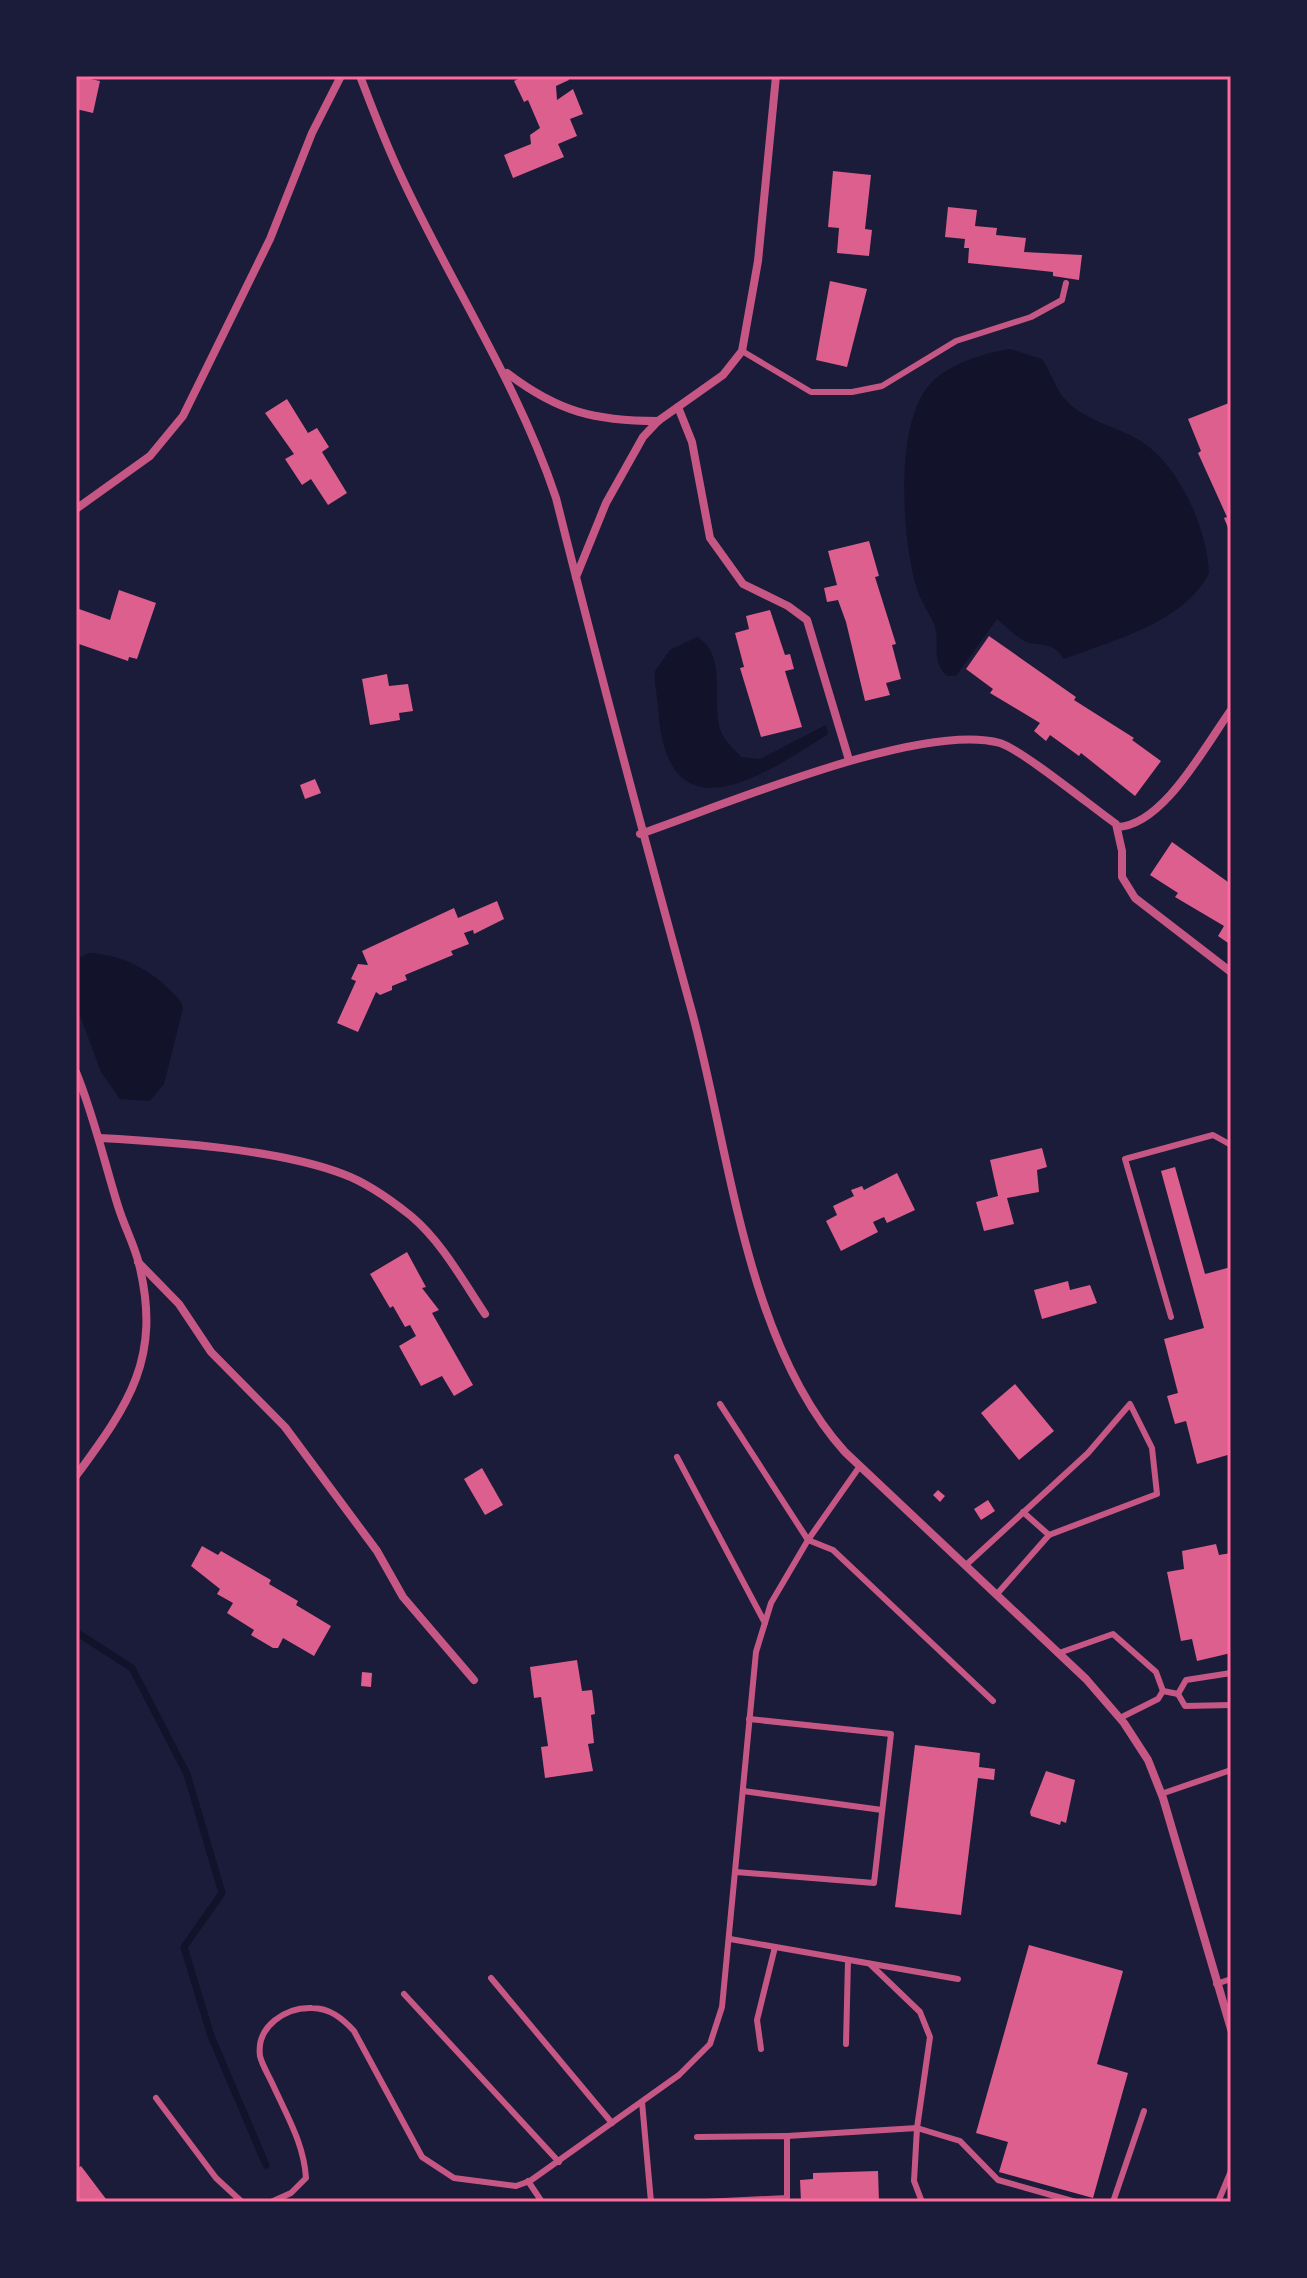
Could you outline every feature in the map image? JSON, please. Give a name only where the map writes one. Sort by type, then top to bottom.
[{"type":"street","points":[[76,509],[150,456],[183,416],[270,239],[312,133],[341,76]]},
{"type":"street","points":[[360,76],[401,178],[504,370],[538,444],[640,834],[692,1014],[760,1293],[779,1349],[822,1427],[1059,1653],[1120,1718],[1148,1760],[1231,2029]]},
{"type":"street","points":[[575,578],[606,503],[643,437],[658,421],[723,375],[742,351],[758,261],[776,76]]},
{"type":"street","points":[[504,370],[539,398],[571,412],[619,421],[658,421]]},
{"type":"street","points":[[678,407],[692,442],[710,538],[743,584],[788,606],[807,620],[849,760]]},
{"type":"street","points":[[640,834],[849,760],[969,738],[1003,744],[1117,827],[1133,827],[1156,812],[1231,710]]},
{"type":"street","points":[[1117,827],[1122,851],[1122,877],[1135,898],[1231,972]]},
{"type":"street","points":[[76,1072],[138,1262],[148,1315],[142,1364],[130,1397],[111,1432],[76,1476]]},
{"type":"street","points":[[100,1138],[287,1158],[344,1174],[377,1191],[413,1218],[440,1248],[485,1314]]},
{"type":"street","points":[[138,1262],[179,1304],[211,1352],[285,1427],[377,1551],[403,1597],[474,1680]]},
{"type":"lane","points":[[742,351],[811,392],[852,392],[882,386],[956,341],[1031,317],[1062,300],[1066,283]]},
{"type":"lane","points":[[1171,1317],[1125,1159],[1213,1135],[1231,1145]]},
{"type":"lane","points":[[720,1404],[808,1540],[833,1550],[993,1701]]},
{"type":"lane","points":[[966,1565],[1088,1453],[1130,1404],[1152,1448],[1157,1494],[1049,1535],[997,1594]]},
{"type":"lane","points":[[677,1457],[765,1623]]},
{"type":"lane","points":[[271,2202],[291,2193],[306,2178],[305,2155],[260,2057],[262,2037],[282,2014],[299,2007],[319,2008],[343,2018],[354,2031],[422,2157],[454,2178],[516,2186],[559,2162],[679,2075],[710,2044],[722,2007],[730,1939],[756,1652],[771,1603],[808,1540],[860,1466]]},
{"type":"lane","points":[[1023,1512],[1049,1535]]},
{"type":"lane","points":[[1059,1653],[1113,1634],[1156,1672],[1163,1691]]},
{"type":"lane","points":[[1178,1694],[1186,1680],[1231,1673]]},
{"type":"lane","points":[[1163,1691],[1178,1694],[1185,1706],[1231,1705]]},
{"type":"lane","points":[[1120,1718],[1158,1699],[1163,1691]]},
{"type":"lane","points":[[736,1872],[874,1883],[891,1734],[749,1719]]},
{"type":"lane","points":[[1161,1794],[1231,1770]]},
{"type":"lane","points":[[743,1791],[882,1810]]},
{"type":"lane","points":[[730,1939],[958,1979]]},
{"type":"lane","points":[[761,2049],[757,2020],[775,1947]]},
{"type":"lane","points":[[846,2044],[848,1960]]},
{"type":"lane","points":[[870,1964],[920,2012],[930,2037],[917,2128],[914,2181],[922,2202]]},
{"type":"lane","points":[[491,1978],[612,2123]]},
{"type":"lane","points":[[1216,1984],[1231,1979]]},
{"type":"lane","points":[[404,1994],[559,2162]]},
{"type":"lane","points":[[156,2098],[216,2178],[242,2202]]},
{"type":"lane","points":[[642,2102],[651,2202]]},
{"type":"lane","points":[[1113,2202],[1144,2111]]},
{"type":"lane","points":[[697,2137],[787,2136],[917,2128],[960,2141],[998,2180],[1076,2202]]},
{"type":"lane","points":[[704,2202],[787,2198],[787,2136]]},
{"type":"lane","points":[[1218,2202],[1231,2171]]},
{"type":"lane","points":[[528,2181],[542,2202]]},
{"type":"shaded area","points":[[1010,349],[1042,359],[1060,393],[1071,405],[1089,417],[1139,440],[1166,464],[1178,480],[1196,517],[1203,536],[1209,573],[1183,605],[1165,617],[1125,637],[1064,659],[1053,648],[1021,639],[997,619],[956,676],[947,676],[937,658],[936,631],[916,586],[907,539],[904,481],[911,424],[919,401],[938,376],[968,360]]},
{"type":"shaded area","points":[[697,637],[707,645],[716,667],[721,732],[741,757],[760,759],[826,725],[828,734],[773,768],[719,787],[697,786],[678,773],[665,748],[655,671],[670,650]]},
{"type":"shaded area","points":[[89,953],[116,957],[140,967],[162,982],[181,1002],[183,1008],[164,1084],[150,1101],[120,1099],[101,1072],[76,1005],[76,959]]},
{"type":"building","points":[[76,76],[100,81],[93,113],[76,109]]},
{"type":"building","points":[[524,76],[567,76],[569,80],[556,86],[557,100],[573,89],[583,114],[570,119],[577,136],[558,144],[564,157],[513,178],[504,155],[531,144],[530,135],[540,128],[528,100],[524,102],[514,81]]},
{"type":"building","points":[[833,171],[871,175],[865,229],[872,230],[869,256],[837,253],[839,228],[828,227]]},
{"type":"building","points":[[948,207],[977,210],[975,226],[997,228],[996,235],[1026,238],[1024,252],[1082,255],[1079,280],[1053,276],[1053,272],[968,263],[969,248],[964,248],[965,239],[945,237]]},
{"type":"building","points":[[830,281],[867,289],[847,367],[816,360]]},
{"type":"building","points":[[287,399],[308,433],[317,428],[329,447],[322,452],[347,493],[328,505],[311,479],[302,485],[285,459],[294,454],[265,413]]},
{"type":"building","points":[[1229,403],[1231,535],[1224,518],[1227,517],[1198,453],[1201,451],[1188,419]]},
{"type":"building","points":[[869,541],[879,576],[875,577],[896,644],[892,645],[901,679],[886,683],[890,695],[865,701],[846,622],[838,600],[827,602],[824,588],[837,585],[828,551]]},
{"type":"building","points":[[119,590],[156,603],[137,659],[129,657],[128,661],[76,643],[79,609],[110,620]]},
{"type":"building","points":[[770,610],[785,655],[790,654],[794,669],[785,671],[802,727],[761,737],[740,668],[744,667],[735,633],[749,629],[746,616]]},
{"type":"building","points":[[989,636],[1076,697],[1074,700],[1134,738],[1132,740],[1161,761],[1135,796],[1081,753],[1079,756],[1050,735],[1046,741],[1034,731],[1040,723],[990,693],[993,689],[966,669]]},
{"type":"building","points":[[387,674],[389,686],[408,684],[413,711],[399,713],[400,720],[370,725],[362,679]]},
{"type":"building","points":[[315,779],[321,793],[305,799],[300,785]]},
{"type":"building","points":[[1172,842],[1228,882],[1231,878],[1231,945],[1218,936],[1224,926],[1175,897],[1178,893],[1150,875]]},
{"type":"building","points":[[497,901],[504,919],[474,934],[473,930],[464,933],[469,944],[451,951],[453,955],[405,975],[407,980],[392,986],[392,990],[380,995],[376,992],[358,1032],[337,1023],[356,981],[351,979],[358,964],[368,965],[362,951],[454,908],[458,918]]},
{"type":"building","points":[[1042,1148],[1047,1167],[1037,1170],[1039,1192],[1007,1198],[1014,1224],[984,1231],[976,1202],[998,1196],[990,1160]]},
{"type":"building","points":[[1175,1167],[1205,1274],[1231,1267],[1231,1454],[1197,1464],[1186,1421],[1175,1424],[1167,1396],[1178,1393],[1164,1339],[1204,1328],[1161,1171]]},
{"type":"building","points":[[897,1173],[915,1210],[887,1223],[884,1217],[873,1222],[878,1232],[841,1251],[826,1221],[837,1215],[833,1206],[854,1196],[851,1190],[862,1186],[864,1190]]},
{"type":"building","points":[[407,1252],[426,1287],[422,1288],[439,1310],[432,1313],[473,1385],[454,1396],[442,1376],[421,1386],[399,1346],[416,1336],[410,1325],[405,1327],[393,1306],[390,1308],[370,1274]]},
{"type":"building","points":[[1068,1281],[1070,1290],[1090,1285],[1097,1303],[1042,1319],[1034,1290]]},
{"type":"building","points":[[1015,1384],[1054,1431],[1019,1460],[981,1413]]},
{"type":"building","points":[[482,1468],[503,1505],[485,1515],[464,1479]]},
{"type":"building","points":[[938,1490],[945,1496],[940,1502],[933,1495]]},
{"type":"building","points":[[988,1500],[995,1511],[981,1520],[974,1509]]},
{"type":"building","points":[[1216,1544],[1219,1555],[1231,1553],[1231,1653],[1197,1661],[1192,1639],[1181,1641],[1167,1572],[1184,1569],[1182,1551]]},
{"type":"building","points":[[202,1546],[218,1555],[221,1551],[271,1580],[269,1584],[298,1601],[296,1605],[331,1626],[314,1656],[283,1638],[278,1648],[273,1648],[251,1635],[254,1630],[227,1613],[233,1603],[217,1594],[220,1589],[191,1566]]},
{"type":"building","points":[[577,1660],[582,1691],[592,1690],[594,1743],[588,1744],[593,1771],[545,1778],[541,1747],[548,1746],[541,1697],[534,1698],[530,1667]]},
{"type":"building","points":[[362,1672],[372,1673],[371,1687],[361,1686]]},
{"type":"building","points":[[915,1745],[980,1753],[979,1767],[995,1769],[994,1780],[978,1778],[961,1915],[895,1907]]},
{"type":"building","points":[[1046,1771],[1075,1780],[1066,1823],[1061,1821],[1060,1825],[1031,1816]]},
{"type":"building","points":[[1029,1945],[1123,1971],[1097,2064],[1128,2073],[1093,2198],[999,2172],[1008,2142],[976,2133]]},
{"type":"building","points":[[81,2166],[106,2199],[101,2202],[76,2202],[76,2170]]},
{"type":"building","points":[[878,2171],[879,2202],[801,2202],[800,2180],[813,2179],[813,2173]]},
{"type":"waterway","points":[[76,1632],[132,1668],[187,1774],[222,1893],[184,1947],[211,2036],[266,2165]]}]
